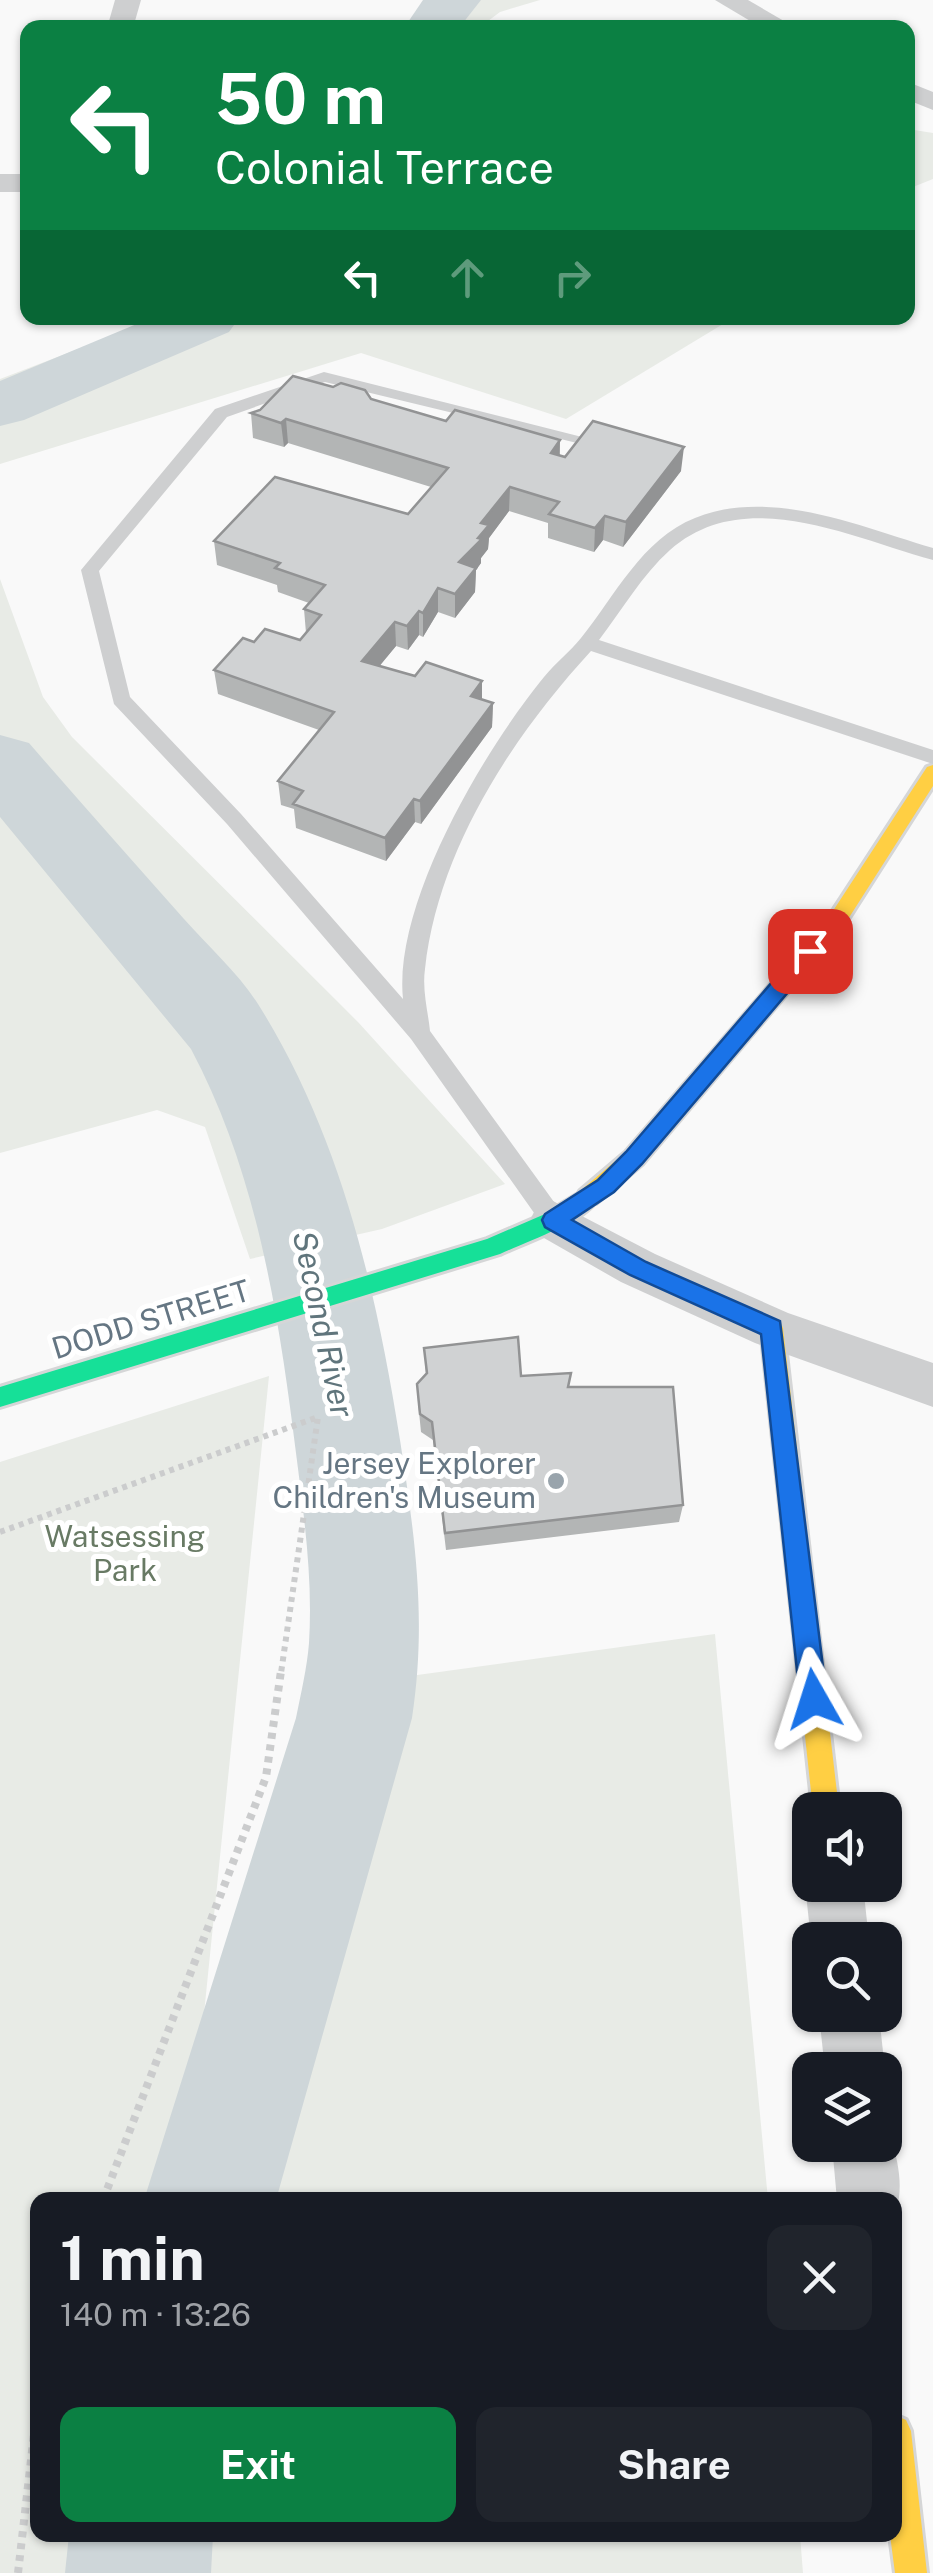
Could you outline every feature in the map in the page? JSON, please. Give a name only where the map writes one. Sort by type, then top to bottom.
[{"type":"street","points":[[728,0],[767,20]]},
{"type":"street","name":"DODD STREET","points":[[0,1397],[492,1247],[553,1220],[606,1186],[836,922],[933,772]]},
{"type":"street","points":[[553,1220],[638,1268],[772,1328],[933,1385]]},
{"type":"street","points":[[772,1328],[824,1792]]},
{"type":"street","points":[[865,2162],[868,2192]]},
{"type":"street","points":[[902,2493],[911,2573]]},
{"type":"lane","points":[[553,1220],[419,1033],[234,819],[121,699],[90,570],[222,413],[324,377],[577,438]]},
{"type":"lane","points":[[419,1033],[413,969],[439,875],[494,766],[553,679],[588,643],[640,569],[686,529],[723,515],[762,513],[843,528],[933,554]]},
{"type":"lane","points":[[588,643],[933,757]]},
{"type":"path","points":[[0,1532],[318,1417],[266,1778],[106,2192]]},
{"type":"path","points":[[18,2573],[30,2469]]},
{"type":"green space","points":[[460,0],[540,0],[500,12],[489,20],[428,20],[434,10]]},
{"type":"green space","points":[[915,130],[933,133],[933,179],[915,186]]},
{"type":"green space","points":[[141,325],[721,325],[566,419],[361,353],[0,464],[0,379]]},
{"type":"green space","points":[[0,579],[43,697],[72,737],[358,1022],[505,1184],[382,1229],[250,1259],[205,1127],[157,1110],[0,1153]]},
{"type":"green space","name":"Watsessing Park","points":[[269,1376],[186,2192],[30,2192],[30,2542],[150,2542],[147,2573],[0,2573],[0,1462]]},
{"type":"green space","points":[[715,1634],[767,2192],[274,2192],[374,1681]]},
{"type":"green space","points":[[206,2542],[801,2542],[803,2573],[199,2573]]},
{"type":"building","points":[[293,376],[333,387],[341,383],[365,390],[371,399],[446,421],[455,410],[560,440],[551,453],[565,457],[593,421],[684,447],[626,522],[605,516],[595,528],[549,514],[559,502],[510,487],[481,523],[489,525],[478,538],[482,539],[459,562],[476,568],[455,594],[438,588],[423,613],[419,611],[407,626],[395,622],[362,661],[415,676],[426,662],[482,681],[471,696],[493,703],[420,801],[414,799],[385,838],[293,804],[303,791],[278,781],[334,712],[214,670],[243,638],[254,642],[265,629],[300,640],[321,615],[304,609],[325,585],[275,568],[280,563],[214,541],[275,477],[408,514],[448,468],[286,419],[281,423],[251,413],[260,410]]},
{"type":"building","name":"Jersey Explorer Children's Museum","points":[[518,1337],[521,1376],[571,1373],[568,1387],[673,1387],[683,1505],[445,1533],[432,1422],[420,1414],[417,1384],[427,1373],[424,1348]]},
{"type":"waterway","name":"Second River","points":[[435,20],[454,0]]},
{"type":"waterway","name":"Second River","points":[[0,406],[190,325]]},
{"type":"waterway","name":"Second River","points":[[0,763],[224,1025],[251,1074],[274,1126],[309,1239],[343,1413],[364,1577],[366,1621],[361,1681],[354,1718],[212,2192]]},
{"type":"waterway","name":"Second River","points":[[138,2573],[140,2542]]},
{"type":"traffic: fast","points":[[0,1397],[492,1247],[553,1220],[588,1197]]},
{"type":"traffic: slow","points":[[588,1197],[634,1158],[836,922],[933,771]]},
{"type":"traffic: slow","points":[[772,1328],[824,1792]]},
{"type":"traffic: slow","points":[[902,2493],[911,2573]]},
{"type":"place","name":"Jersey Explorer Children's Museum","points":[[556,1481]]},
{"type":"route","points":[[810,951],[634,1158],[606,1186],[553,1220],[638,1268],[772,1328],[814,1699]]}]
